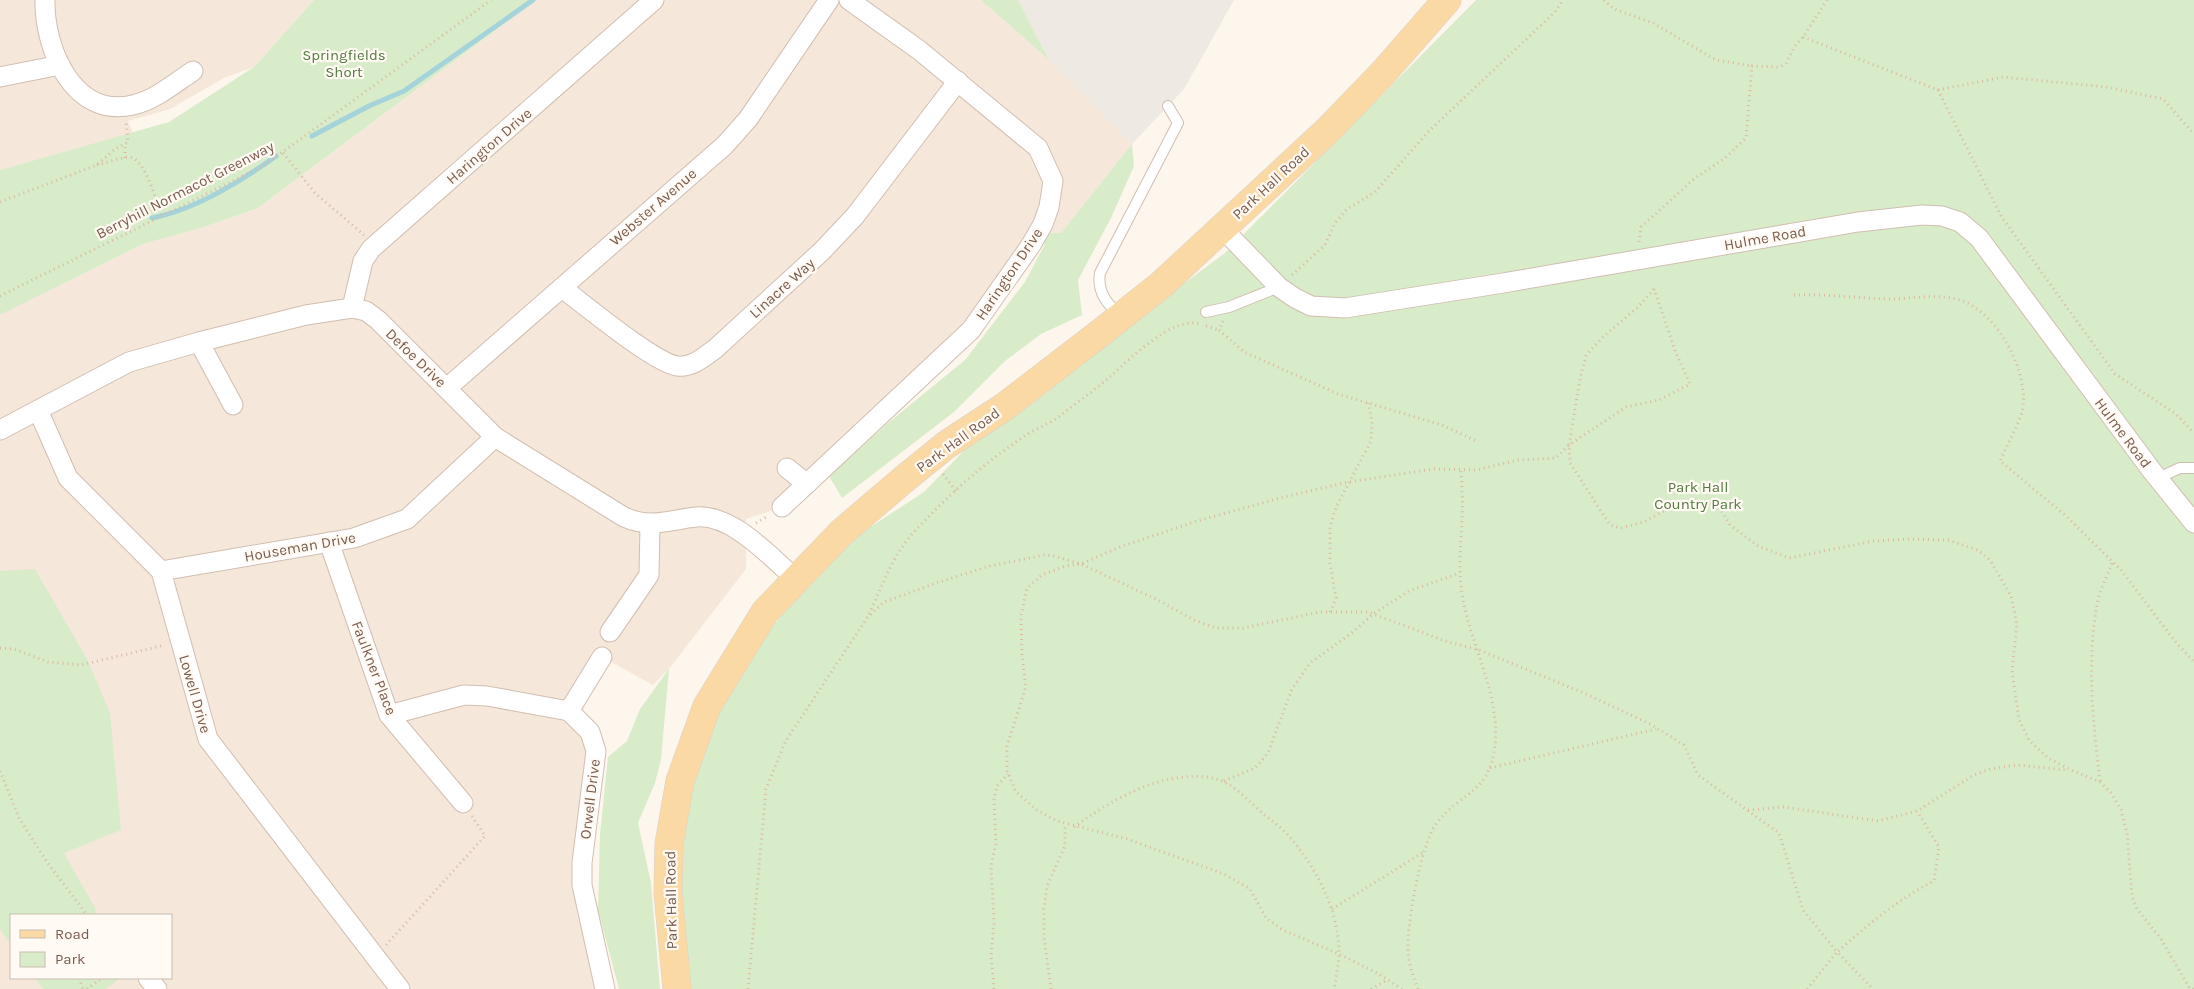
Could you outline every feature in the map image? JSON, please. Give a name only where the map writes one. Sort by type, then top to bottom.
[{"type":"main road","name":"Park Hall Road","points":[[676,989],[668,894],[669,844],[680,781],[707,706],[765,612],[842,532],[940,450],[1004,407],[1162,284],[1327,131],[1447,0]]},
{"type":"street","points":[[45,0],[44,17],[60,65],[66,77],[84,96],[103,104],[123,106],[143,102],[193,70]]},
{"type":"street","name":"Harington Drive","points":[[352,308],[362,261],[375,245],[654,0]]},
{"type":"street","name":"Webster Avenue","points":[[447,388],[725,145],[748,119],[829,0]]},
{"type":"street","name":"Harington Drive","points":[[782,507],[971,330],[1031,245],[1043,224],[1049,206],[1053,181],[1038,148],[919,50],[848,0]]},
{"type":"street","points":[[0,77],[60,65]]},
{"type":"street","name":"Linacre Way","points":[[562,288],[635,342],[669,363],[678,366],[697,362],[753,315],[822,251],[849,223],[958,82]]},
{"type":"street","name":"Hulme Road","points":[[1222,228],[1279,287],[1310,306],[1345,308],[1858,222],[1922,215],[1942,216],[1960,222],[1979,238],[2158,478],[2194,523]]},
{"type":"street","name":"Defoe Drive","points":[[0,430],[129,362],[199,342],[324,311],[352,308],[366,311],[378,320],[495,437],[624,517],[638,523],[650,524],[697,517],[726,522],[796,579]]},
{"type":"street","points":[[199,342],[233,405]]},
{"type":"street","name":"Lowell Drive","points":[[38,410],[68,478],[160,571],[208,740],[400,989]]},
{"type":"street","name":"Houseman Drive","points":[[160,571],[354,538],[407,519],[495,437]]},
{"type":"street","points":[[787,468],[807,484]]},
{"type":"street","points":[[610,632],[649,575],[650,524]]},
{"type":"street","name":"Faulkner Place","points":[[329,542],[388,715],[463,803]]},
{"type":"street","points":[[388,715],[464,695],[487,696],[569,711],[602,657]]},
{"type":"street","name":"Orwell Drive","points":[[569,711],[590,732],[596,751],[582,862],[582,885],[605,989]]},
{"type":"street","points":[[149,979],[157,989]]},
{"type":"lane","points":[[1122,316],[1106,301],[1098,281],[1100,273],[1178,123],[1168,106]]},
{"type":"lane","points":[[1206,312],[1229,307],[1279,287]]},
{"type":"lane","points":[[2158,478],[2180,468],[2194,468]]},
{"type":"path","name":"Berryhill Normacot Greenway","points":[[0,296],[265,165],[491,0]]},
{"type":"path","points":[[1279,287],[1325,245],[1335,224],[1347,208],[1375,192],[1429,131],[1555,12],[1563,0]]},
{"type":"path","points":[[1604,0],[1614,9],[1653,23],[1716,60],[1752,66],[1780,67],[1786,63],[1794,46],[1803,37],[1827,0]]},
{"type":"path","points":[[1803,37],[1938,90],[2003,77],[2107,87],[2163,100],[2194,134]]},
{"type":"path","points":[[1637,260],[1641,227],[1694,179],[1725,158],[1746,138],[1752,66]]},
{"type":"path","points":[[1938,90],[2001,216],[2115,374],[2176,414],[2194,433]]},
{"type":"path","points":[[97,166],[125,144],[129,138],[123,106]]},
{"type":"path","points":[[125,144],[125,158]]},
{"type":"path","points":[[283,152],[315,193],[375,245]]},
{"type":"path","points":[[0,202],[97,166],[130,157],[136,159],[149,179],[161,216]]},
{"type":"path","points":[[1402,989],[1379,974],[1339,954],[1283,930],[1266,918],[1250,889],[1224,874],[1127,840],[1065,824],[1037,810],[1016,792],[1008,774],[1008,746],[1026,687],[1022,656],[1021,616],[1026,588],[1042,575],[1066,566],[1081,564],[1120,547],[1197,521],[1349,482],[1434,469],[1478,470],[1518,460],[1556,458],[1569,445],[1626,407],[1659,400],[1690,384],[1676,353],[1654,289],[1637,308],[1604,336],[1586,355],[1580,379],[1569,445],[1570,463],[1581,484],[1610,525],[1621,528],[1644,522],[1672,506],[1693,500],[1706,501],[1720,508],[1730,525],[1758,546],[1789,558],[1874,541],[1907,539],[1948,540],[1978,550],[1990,560],[2010,596],[2017,625],[2012,671],[2019,720],[2029,740],[2048,758],[2100,782],[2112,794],[2121,810],[2128,833],[2132,897],[2137,909],[2161,939],[2192,989]]},
{"type":"path","points":[[1794,295],[1891,299],[1945,296],[1963,301],[1975,308],[2003,338],[2022,376],[2024,395],[2022,412],[2000,461],[2065,515],[2121,570],[2174,640],[2194,662]]},
{"type":"path","points":[[1219,330],[1229,307]]},
{"type":"path","points":[[748,989],[766,789],[785,742],[867,618],[893,559],[913,532],[978,470],[1023,437],[1059,417],[1111,376],[1135,352],[1166,332],[1193,322],[1219,330],[1244,352],[1338,394],[1442,425],[1476,441]]},
{"type":"path","points":[[1330,612],[1336,598],[1330,563],[1330,527],[1336,507],[1371,440],[1372,421],[1368,402]]},
{"type":"path","points":[[1418,989],[1408,960],[1407,946],[1416,883],[1428,837],[1437,823],[1454,806],[1478,789],[1490,768],[1495,745],[1494,720],[1479,650],[1462,595],[1460,573],[1461,470]]},
{"type":"path","points":[[741,533],[782,507]]},
{"type":"path","points":[[867,618],[884,602],[990,566],[1044,555],[1081,564],[1158,600],[1194,620],[1216,628],[1244,628],[1275,620],[1330,612],[1373,614],[1445,641],[1479,650],[1584,693],[1657,728],[1684,745],[1698,775],[1726,797],[1748,810],[1779,833],[1803,910],[1837,952],[1873,989]]},
{"type":"path","points":[[2100,782],[2091,703],[2094,636],[2098,598],[2113,563]]},
{"type":"path","points":[[1223,781],[1255,768],[1268,753],[1292,689],[1310,663],[1353,632],[1373,614],[1416,588],[1460,573]]},
{"type":"path","points":[[0,648],[14,649],[48,662],[81,665],[180,641]]},
{"type":"path","points":[[1490,768],[1657,728]]},
{"type":"path","points":[[1748,810],[1783,807],[1878,821],[1917,811],[1974,775],[1990,769],[2017,765],[2071,770]]},
{"type":"path","points":[[0,771],[19,818],[47,862],[87,914]]},
{"type":"path","points":[[994,989],[991,956],[994,922],[991,866],[996,843],[994,800],[998,786],[1008,774]]},
{"type":"path","points":[[1074,827],[1108,803],[1146,786],[1181,776],[1207,777],[1223,781],[1237,789],[1287,834],[1312,865],[1332,909],[1338,938],[1339,954],[1334,989]]},
{"type":"path","points":[[375,957],[485,836],[463,803]]},
{"type":"path","points":[[1806,989],[1837,952],[1864,928],[1917,890],[1934,881],[1939,847],[1917,811]]},
{"type":"path","points":[[1051,989],[1044,937],[1044,909],[1047,886],[1064,846],[1065,824]]},
{"type":"path","points":[[1332,909],[1424,851]]},
{"type":"path","points":[[87,989],[101,979]]},
{"type":"path","points":[[1371,989],[1387,980]]},
{"type":"shaded area","points":[[0,0],[314,0],[254,67],[224,78],[170,109],[128,121],[133,133],[0,170]]},
{"type":"shaded area","points":[[536,0],[981,0],[1049,60],[1132,144],[1061,233],[1046,233],[997,294],[782,507],[746,519],[746,569],[669,669],[653,685],[602,657],[585,686],[583,720],[594,774],[585,905],[600,989],[0,989],[0,315],[143,244],[204,227],[258,208]]},
{"type":"shaded area","points":[[1018,0],[1234,0],[1184,89],[1132,144],[1049,60]]},
{"type":"green space","name":"Springfields Short","points":[[314,0],[536,0],[258,208],[204,227],[143,244],[0,315],[0,170],[169,122],[254,67]]},
{"type":"green space","points":[[981,0],[1018,0],[1049,60]]},
{"type":"green space","name":"Park Hall Country Park","points":[[1476,0],[2194,0],[2194,989],[688,989],[680,923],[680,856],[686,802],[725,693],[755,648],[811,580],[861,533],[924,492],[981,433],[1225,253]]},
{"type":"green space","points":[[1132,144],[1134,166],[1111,218],[1078,280],[1082,315],[1041,334],[1005,361],[954,412],[842,498],[829,476],[888,423],[965,360],[1025,282],[1044,246],[1046,233],[1061,233]]},
{"type":"green space","points":[[35,569],[87,659],[110,713],[121,830],[64,853],[95,908],[96,914],[10,914],[10,944],[0,929],[0,571]]},
{"type":"green space","points":[[669,669],[661,759],[655,783],[638,823],[651,883],[660,989],[619,989],[598,910],[600,834],[608,757],[627,741],[640,709]]},
{"type":"green space","points":[[36,979],[120,979],[105,989],[43,989]]},
{"type":"waterway","points":[[312,136],[369,106],[404,91],[533,0]]},
{"type":"waterway","points":[[152,218],[201,201],[248,175],[276,156]]}]
